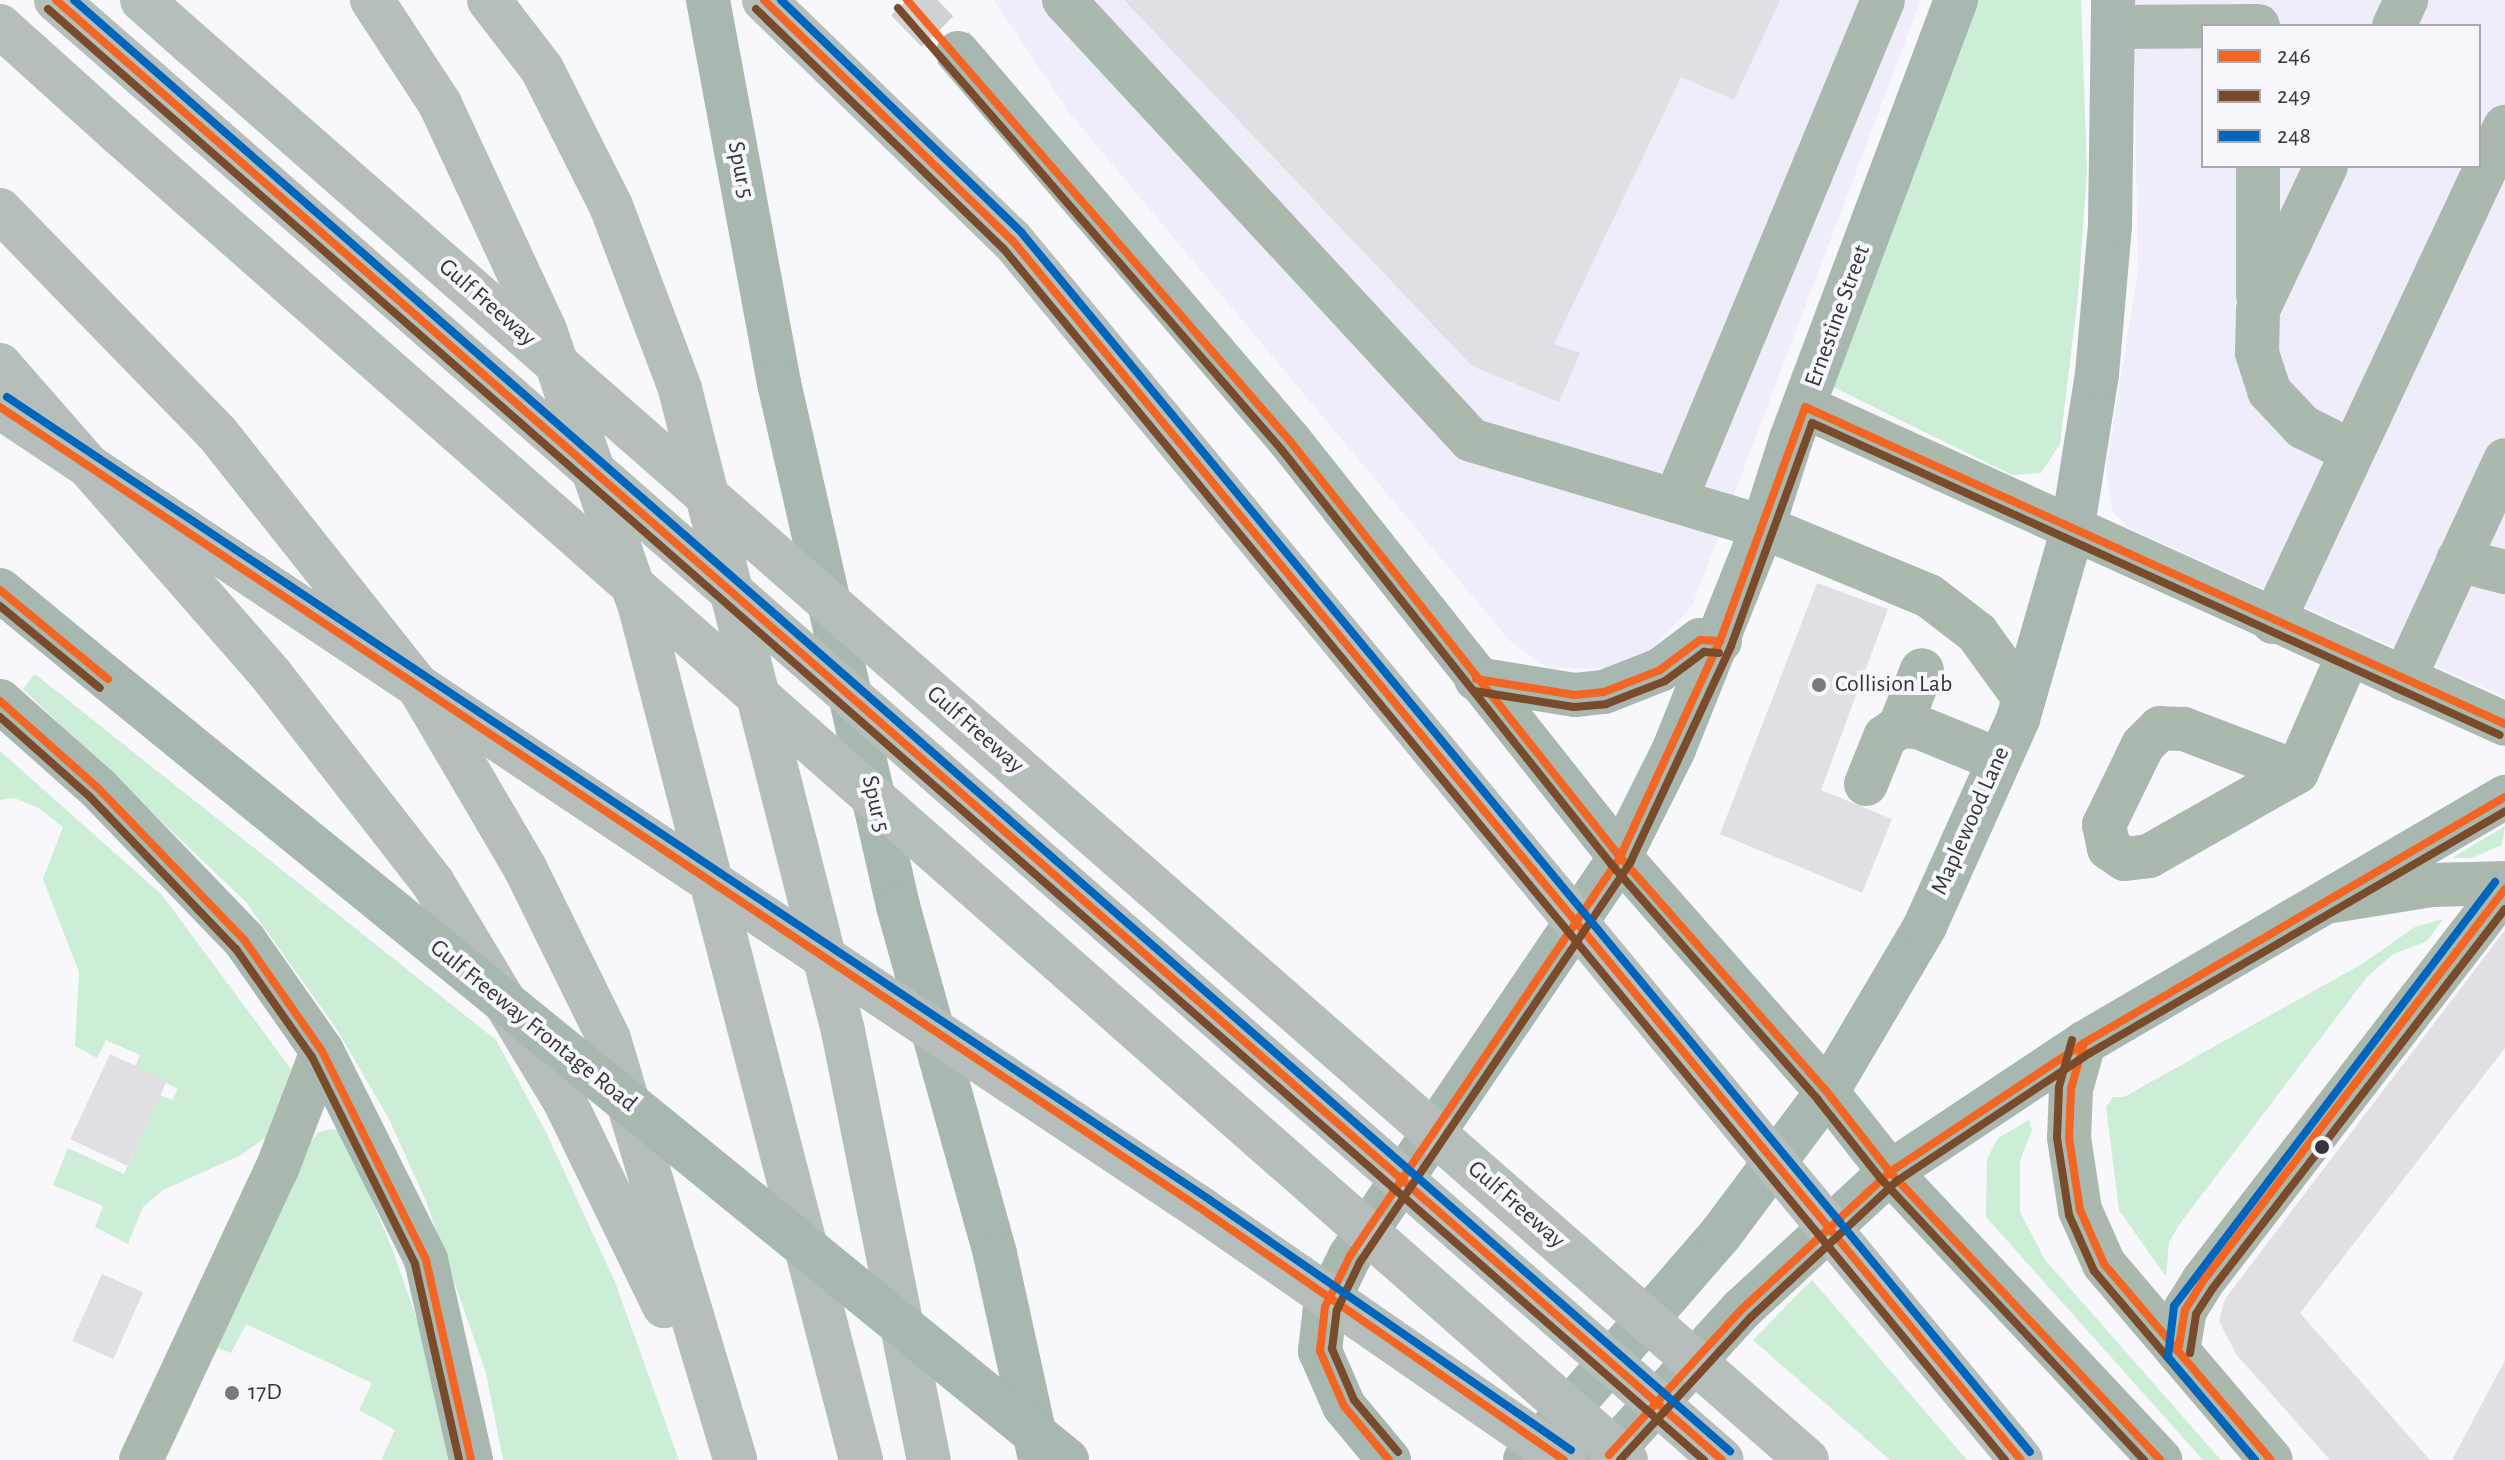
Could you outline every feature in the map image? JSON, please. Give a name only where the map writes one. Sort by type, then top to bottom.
[{"type":"highway","points":[[56,0],[1722,1460]]},
{"type":"highway","name":"Gulf Freeway","points":[[142,0],[1807,1460]]},
{"type":"highway","points":[[372,0],[440,104],[545,330],[641,611],[861,1460]]},
{"type":"highway","points":[[489,0],[542,69],[611,206],[680,389],[843,1031],[929,1460]]},
{"type":"highway","points":[[764,0],[1012,240],[2021,1460]]},
{"type":"highway","points":[[0,26],[1626,1460]]},
{"type":"highway","points":[[0,210],[217,433],[420,689],[488,804],[609,1039],[735,1460]]},
{"type":"highway","points":[[0,365],[272,676],[433,883],[565,1102],[648,1266],[728,1460]]},
{"type":"highway","points":[[0,407],[1203,1210],[1564,1460]]},
{"type":"main road","name":"Spur 5","points":[[708,0],[779,383],[884,845],[995,1254],[1041,1460]]},
{"type":"main road","name":"Ernestine Street","points":[[1389,1460],[1344,1406],[1320,1351],[1325,1307],[1350,1256],[1620,857],[1720,641],[1956,0]]},
{"type":"main road","points":[[2072,532],[2097,374],[2110,225],[2114,14]]},
{"type":"main road","points":[[958,53],[1290,441],[1620,857],[1827,1092],[1890,1172],[2160,1460]]},
{"type":"main road","name":"Maplewood Lane","points":[[1525,1460],[1720,1235],[1827,1092],[1925,926],[2024,698],[2072,532]]},
{"type":"main road","name":"Gulf Freeway Frontage Road","points":[[0,590],[1067,1460]]},
{"type":"main road","points":[[1476,679],[1575,695],[1604,692],[1660,670],[1700,640],[1720,641]]},
{"type":"main road","points":[[0,701],[98,788],[245,941],[322,1051],[426,1260],[471,1460]]},
{"type":"main road","points":[[1604,1460],[1742,1309],[1890,1172],[2084,1043],[2505,797]]},
{"type":"street","points":[[1064,0],[1471,440],[1763,527],[1929,596],[1977,633],[2024,698]]},
{"type":"street","points":[[1675,501],[1883,0]]},
{"type":"street","points":[[2395,24],[2406,0]]},
{"type":"street","points":[[2114,14],[2258,17]]},
{"type":"street","points":[[2273,622],[2505,127]]},
{"type":"street","points":[[2258,168],[2257,353],[2269,391],[2303,427],[2351,451]]},
{"type":"street","points":[[2258,310],[2325,168]]},
{"type":"street","points":[[1805,407],[2072,532],[2505,724]]},
{"type":"street","points":[[2404,679],[2505,460]]},
{"type":"street","points":[[2458,560],[2505,572]]},
{"type":"street","points":[[2297,772],[2348,655]]},
{"type":"street","points":[[1866,784],[1885,737],[1900,726],[1922,670]]},
{"type":"street","points":[[1900,726],[1918,727],[1999,760]]},
{"type":"street","points":[[2324,903],[2432,885],[2505,883]]},
{"type":"street","points":[[2178,1351],[2185,1310],[2203,1281],[2505,889]]},
{"type":"street","points":[[2084,1043],[2071,1089],[2069,1138],[2080,1210],[2104,1264],[2271,1460]]},
{"type":"street","points":[[141,1460],[277,1169],[322,1051]]},
{"type":"shaded area","points":[[994,0],[1921,0],[1692,606],[1646,655],[1601,669],[1547,668],[1510,641],[1071,115]]},
{"type":"shaded area","points":[[2133,0],[2505,0],[2505,697],[2129,528],[2113,512],[2106,469],[2138,270]]},
{"type":"green space","points":[[1977,0],[2081,0],[2087,172],[2078,296],[2060,444],[2041,473],[2012,475],[1827,384]]},
{"type":"green space","points":[[35,674],[496,1040],[546,1132],[615,1282],[679,1460],[503,1460],[486,1373],[426,1201],[388,1117],[336,1028],[246,902],[23,689]]},
{"type":"green space","points":[[0,751],[162,895],[291,1069],[266,1137],[241,1155],[163,1190],[143,1207],[128,1244],[95,1227],[103,1206],[53,1185],[68,1148],[124,1174],[160,1095],[172,1100],[178,1089],[135,1067],[140,1055],[106,1040],[97,1058],[75,1046],[79,972],[43,879],[63,827],[39,808],[14,798],[0,800]]},
{"type":"green space","points":[[2505,826],[2502,845],[2472,858],[2452,858]]},
{"type":"green space","points":[[2443,919],[2427,941],[2392,955],[2367,977],[2179,1225],[2169,1242],[2166,1277],[2119,1210],[2106,1107],[2113,1097],[2124,1097],[2362,964],[2415,927]]},
{"type":"green space","points":[[2029,1120],[2032,1130],[2020,1161],[2020,1212],[2045,1260],[2221,1460],[2203,1460],[1986,1217],[1987,1159],[1998,1138]]},
{"type":"green space","points":[[333,1129],[343,1132],[393,1251],[418,1323],[450,1460],[381,1460],[395,1430],[359,1410],[372,1383],[246,1324],[231,1353],[190,1338],[307,1147],[318,1132]]},
{"type":"green space","points":[[1812,1280],[1967,1460],[1890,1460],[1753,1340]]},
{"type":"building","points":[[1124,0],[1780,0],[1734,100],[1681,77],[1554,344],[1580,353],[1559,402],[1472,366]]},
{"type":"building","name":"Collision Lab","points":[[1817,583],[1888,609],[1821,790],[1892,819],[1862,893],[1720,834]]},
{"type":"building","points":[[2505,930],[2505,1048],[2300,1313],[2430,1460],[2330,1460],[2236,1354],[2219,1321],[2225,1299]]},
{"type":"building","points":[[110,1054],[167,1081],[127,1166],[70,1139]]},
{"type":"building","points":[[102,1274],[143,1292],[113,1359],[72,1341]]},
{"type":"building","points":[[2505,1360],[2505,1460],[2452,1460]]},
{"type":"tunnel","points":[[907,0],[958,53]]},
{"type":"transit line","name":"246","points":[[56,0],[1722,1460]]},
{"type":"transit line","name":"248","points":[[74,0],[1730,1451]]},
{"type":"transit line","name":"246","points":[[764,0],[1012,240],[2021,1460]]},
{"type":"transit line","name":"248","points":[[781,0],[1021,232],[2030,1452]]},
{"type":"transit line","name":"246","points":[[907,0],[1290,441],[1620,857],[1827,1092],[1890,1172],[2160,1460]]},
{"type":"transit line","name":"249","points":[[898,8],[1281,449],[1611,864],[1818,1100],[1881,1179],[2144,1460]]},
{"type":"transit line","name":"249","points":[[48,9],[1704,1460]]},
{"type":"transit line","name":"249","points":[[756,9],[1003,248],[2005,1460]]},
{"type":"transit line","name":"248","points":[[7,397],[1210,1200],[1571,1450]]},
{"type":"transit line","name":"246","points":[[0,407],[1203,1210],[1564,1460]]},
{"type":"transit line","name":"246","points":[[1389,1460],[1344,1406],[1320,1351],[1325,1307],[1350,1256],[1620,857],[1720,641],[1805,407],[2505,724]]},
{"type":"transit line","name":"249","points":[[1398,1452],[1354,1400],[1332,1349],[1337,1310],[1360,1262],[1630,863],[1731,646],[1812,423],[2500,735]]},
{"type":"transit line","name":"246","points":[[0,590],[108,679]]},
{"type":"transit line","name":"249","points":[[0,606],[100,688]]},
{"type":"transit line","name":"246","points":[[1476,679],[1575,695],[1604,692],[1660,670],[1700,640],[1720,641]]},
{"type":"transit line","name":"249","points":[[1474,691],[1574,707],[1606,704],[1665,681],[1704,652],[1719,653]]},
{"type":"transit line","name":"246","points":[[0,701],[98,788],[245,941],[322,1051],[426,1260],[471,1460]]},
{"type":"transit line","name":"249","points":[[0,717],[90,797],[236,949],[312,1057],[415,1264],[459,1460]]},
{"type":"transit line","name":"246","points":[[1609,1455],[1742,1309],[1890,1172],[2084,1043],[2505,797]]},
{"type":"transit line","name":"249","points":[[1620,1460],[1751,1317],[1897,1181],[2090,1053],[2505,811]]},
{"type":"transit line","name":"248","points":[[2255,1460],[2168,1357],[2174,1306],[2495,882]]},
{"type":"transit line","name":"246","points":[[2178,1351],[2185,1310],[2203,1281],[2505,889]]},
{"type":"transit line","name":"249","points":[[2190,1353],[2196,1314],[2213,1288],[2505,909]]},
{"type":"transit line","name":"249","points":[[2072,1040],[2059,1087],[2057,1138],[2069,1215],[2094,1271],[2255,1460]]},
{"type":"transit line","name":"246","points":[[2084,1043],[2071,1089],[2069,1138],[2080,1210],[2104,1264],[2271,1460]]},
{"type":"place","name":"Collision Lab","points":[[1819,685]]},
{"type":"place","name":"17D","points":[[232,1393]]}]
